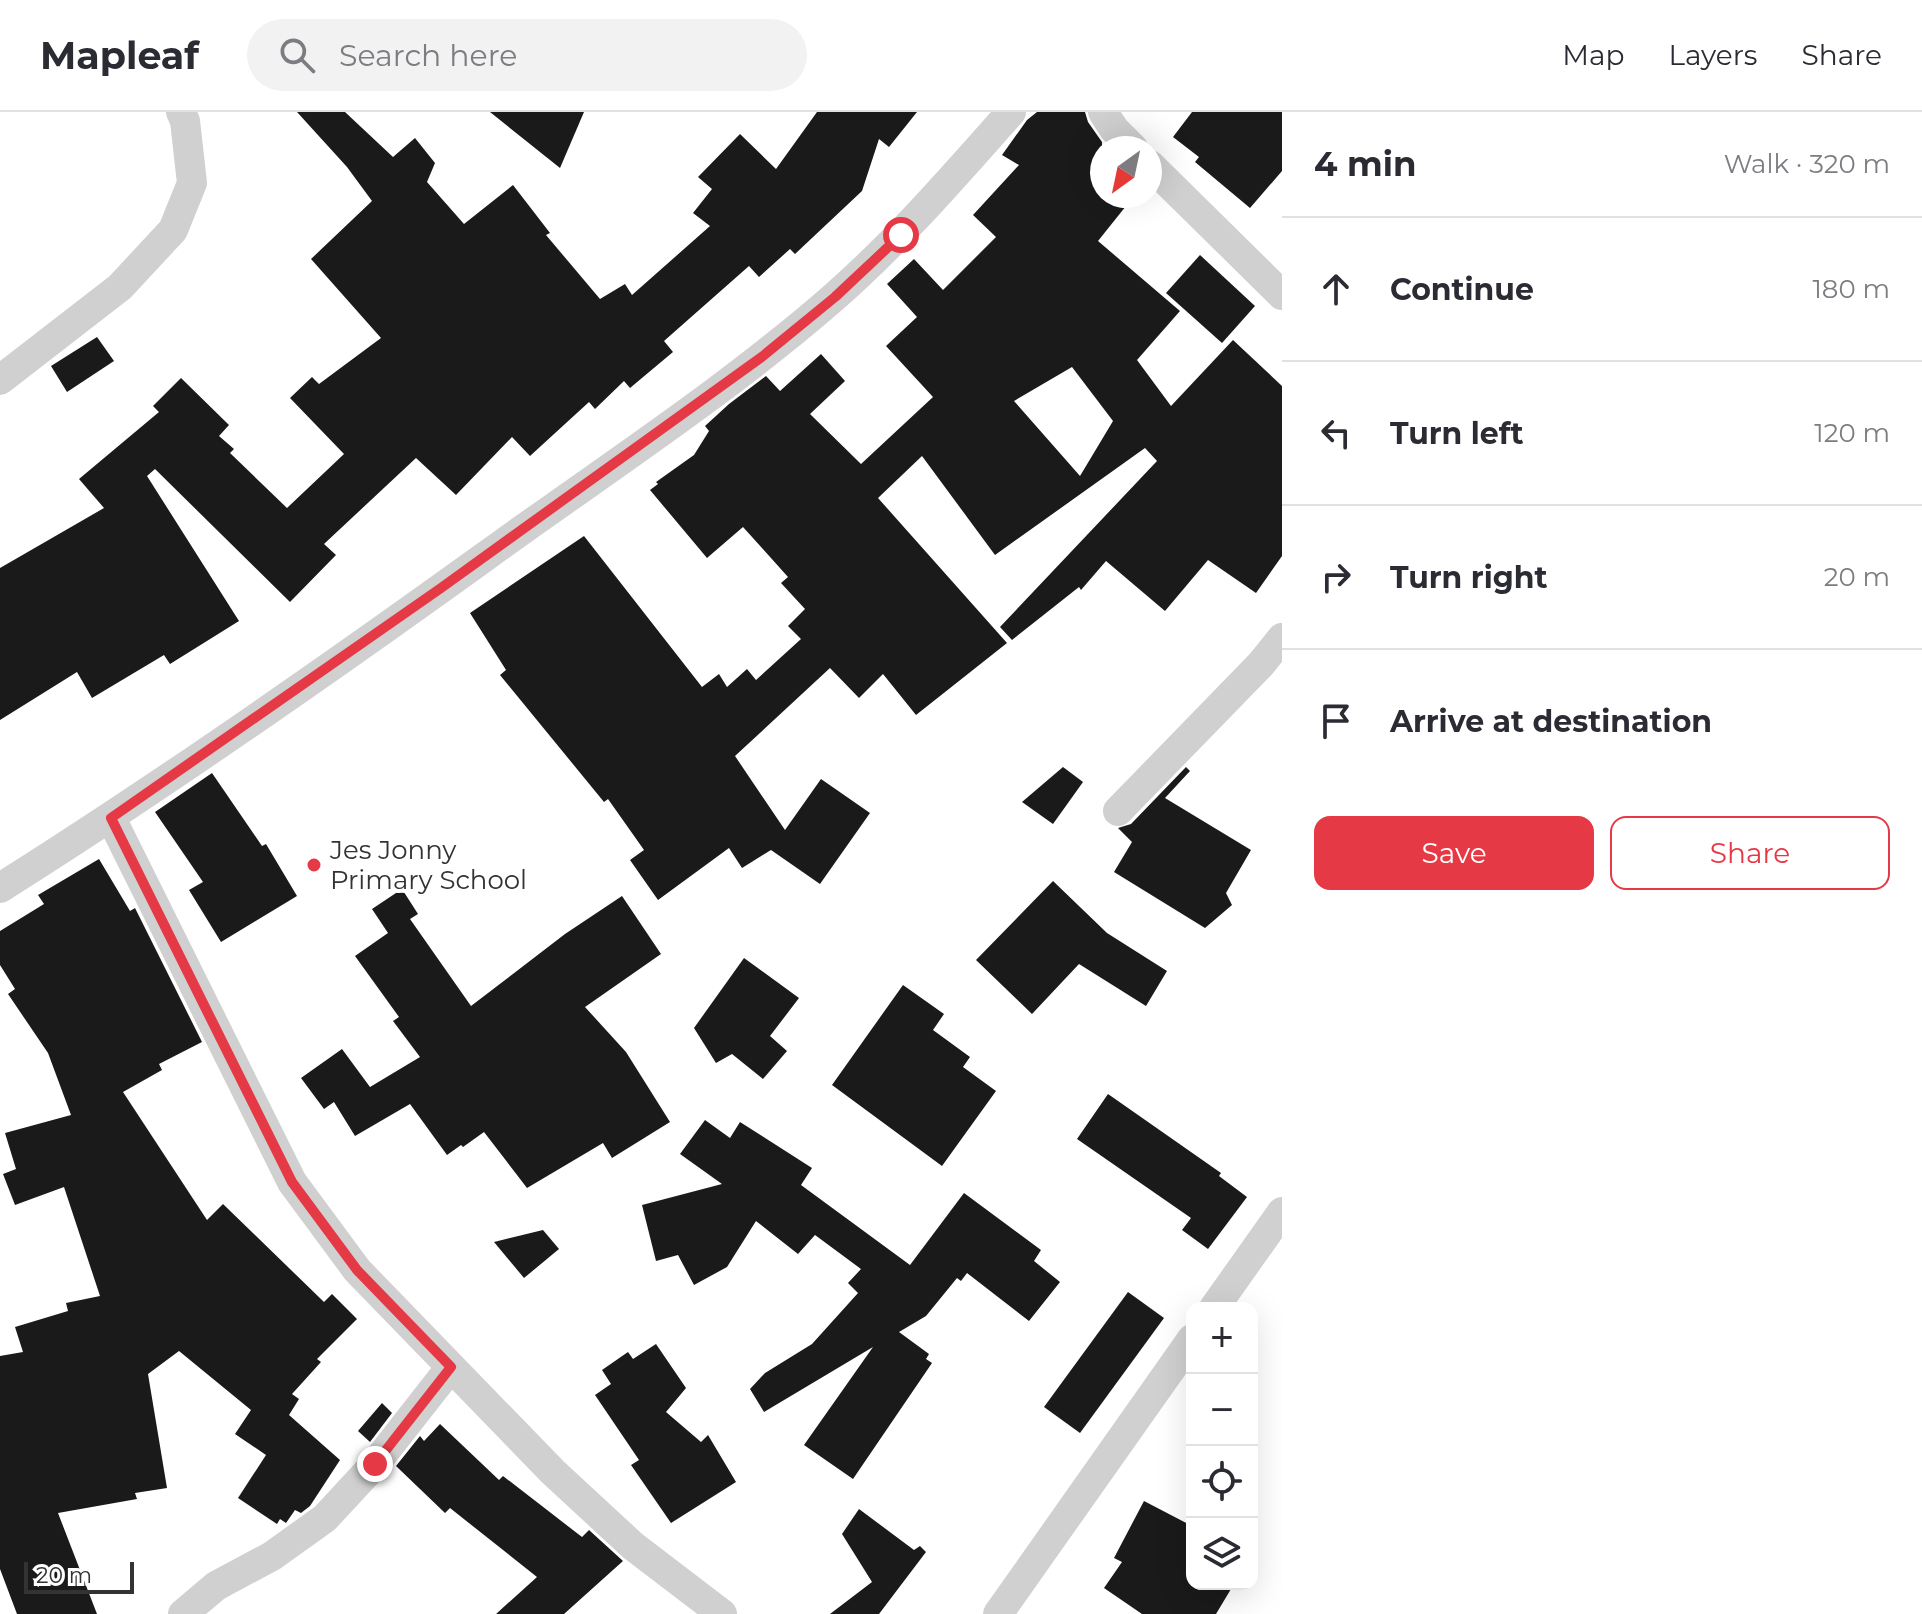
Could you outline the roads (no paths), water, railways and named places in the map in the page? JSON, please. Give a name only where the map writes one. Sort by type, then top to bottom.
[{"type":"street","points":[[0,380],[120,287],[173,230],[192,183],[185,121],[181,112]]},
{"type":"street","points":[[0,888],[111,818],[454,579],[763,356],[835,297],[901,235],[1011,112]]},
{"type":"street","points":[[1103,112],[1121,136]]},
{"type":"street","points":[[1162,177],[1282,295]]},
{"type":"street","points":[[1118,811],[1261,664],[1282,638]]},
{"type":"street","points":[[111,818],[292,1182],[357,1270],[553,1472],[633,1546],[722,1614]]},
{"type":"street","points":[[1218,1302],[1282,1212]]},
{"type":"street","points":[[998,1614],[1186,1348]]},
{"type":"street","points":[[183,1614],[216,1586],[272,1556],[325,1518],[375,1464],[451,1367]]},
{"type":"place","name":"Jes Jonny Primary School","points":[[314,865]]}]
